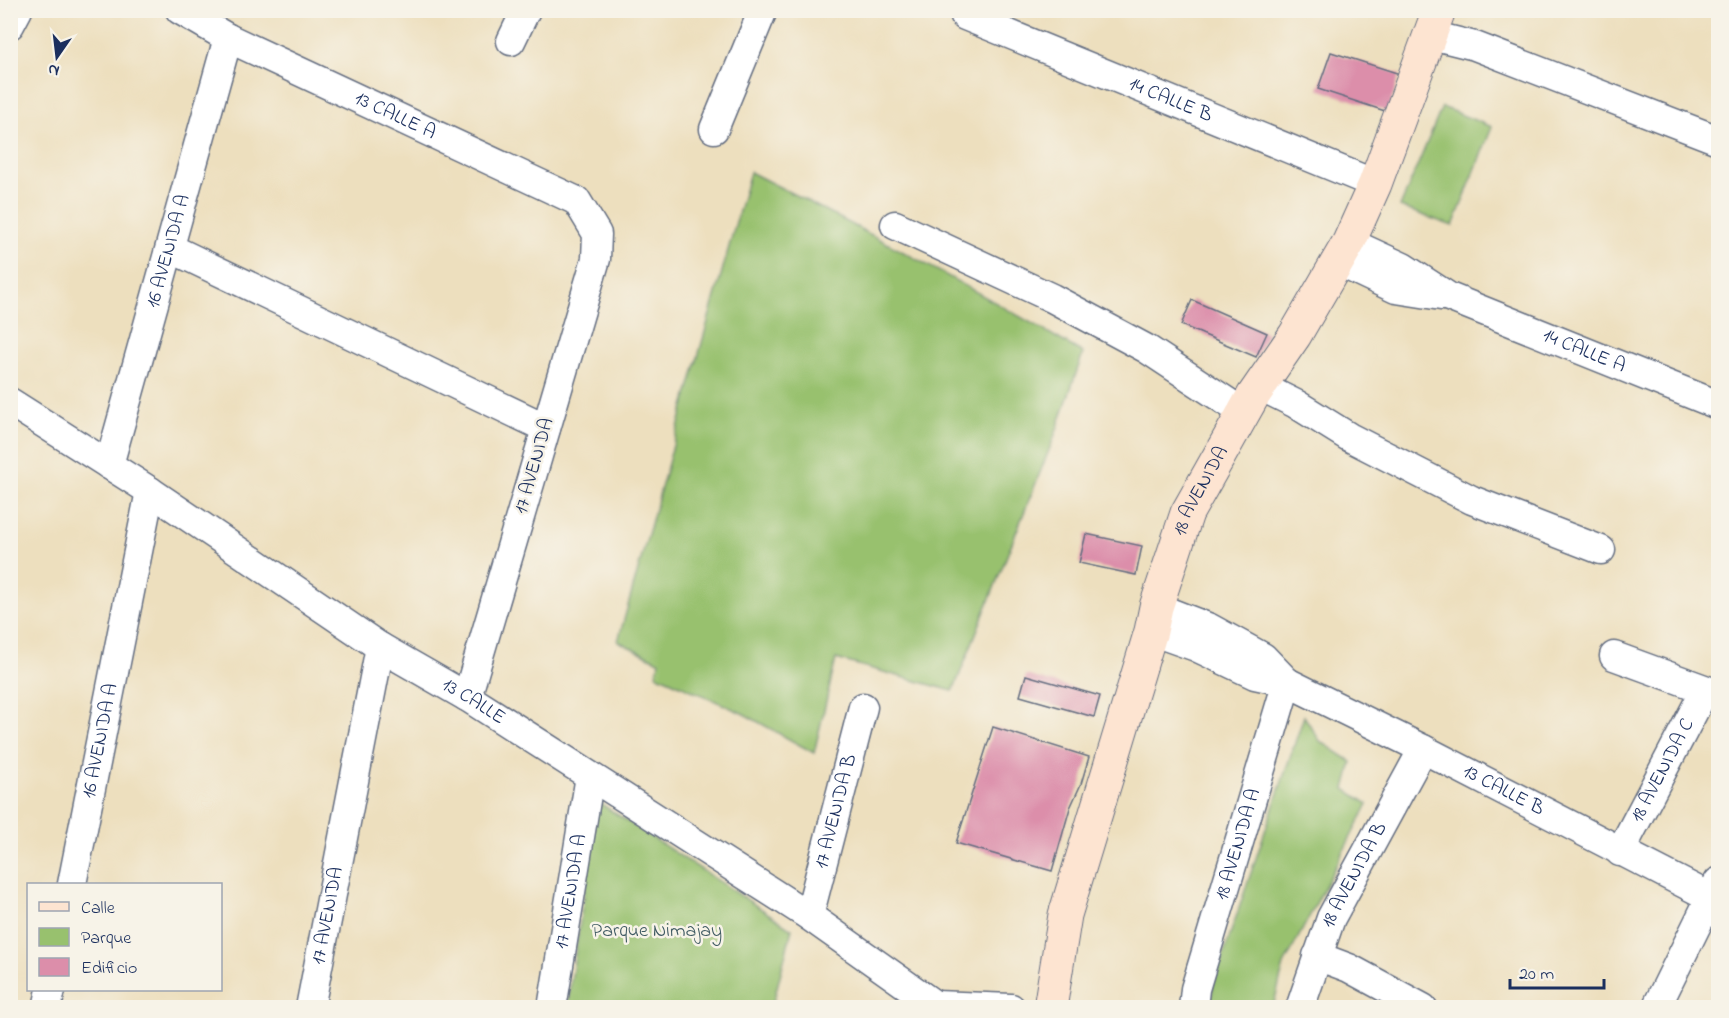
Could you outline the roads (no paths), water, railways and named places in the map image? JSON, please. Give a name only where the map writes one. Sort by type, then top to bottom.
[{"type":"street","points":[[10,25],[18,10]]},
{"type":"street","name":"13 CALLE A","points":[[180,10],[228,38],[577,201],[597,234]]},
{"type":"street","points":[[511,40],[526,10]]},
{"type":"street","points":[[714,129],[763,10]]},
{"type":"street","name":"14 CALLE B","points":[[965,16],[1375,184]]},
{"type":"street","points":[[1435,23],[1475,46],[1719,140]]},
{"type":"street","name":"18 AVENIDA","points":[[1050,1008],[1065,915],[1186,513],[1252,399],[1295,335],[1344,252],[1375,184],[1435,23]]},
{"type":"street","name":"16 AVENIDA A","points":[[109,465],[228,38]]},
{"type":"street","points":[[895,225],[1052,298],[1138,344],[1252,399],[1296,404],[1349,437],[1472,500],[1601,550]]},
{"type":"street","name":"17 AVENIDA","points":[[467,697],[596,259],[597,234]]},
{"type":"street","points":[[170,248],[546,428]]},
{"type":"street","name":"14 CALLE A","points":[[1344,252],[1403,267],[1449,297],[1719,405]]},
{"type":"street","name":"13 CALLE","points":[[10,402],[150,491],[380,647],[467,697],[809,916],[937,1006],[1011,1008]]},
{"type":"street","name":"16 AVENIDA A","points":[[72,883],[150,491]]},
{"type":"street","name":"13 CALLE B","points":[[1154,619],[1210,628],[1263,657],[1287,682],[1423,749],[1620,852],[1716,893]]},
{"type":"street","name":"17 AVENIDA","points":[[310,1008],[380,647]]},
{"type":"street","points":[[1614,656],[1712,692]]},
{"type":"street","name":"18 AVENIDA A","points":[[1193,1008],[1195,989],[1287,682]]},
{"type":"street","name":"18 AVENIDA C","points":[[1620,852],[1712,692]]},
{"type":"street","name":"17 AVENIDA B","points":[[809,916],[863,707]]},
{"type":"street","name":"18 AVENIDA B","points":[[1300,1008],[1331,918],[1423,749]]},
{"type":"street","name":"17 AVENIDA A","points":[[552,1008],[590,776]]},
{"type":"street","points":[[1656,1008],[1716,893]]},
{"type":"street","points":[[1317,956],[1349,968],[1423,1008]]},
{"type":"street","points":[[47,1008],[51,991]]},
{"type":"park label","name":"Parque Nimajay","points":[[657,931]]}]
